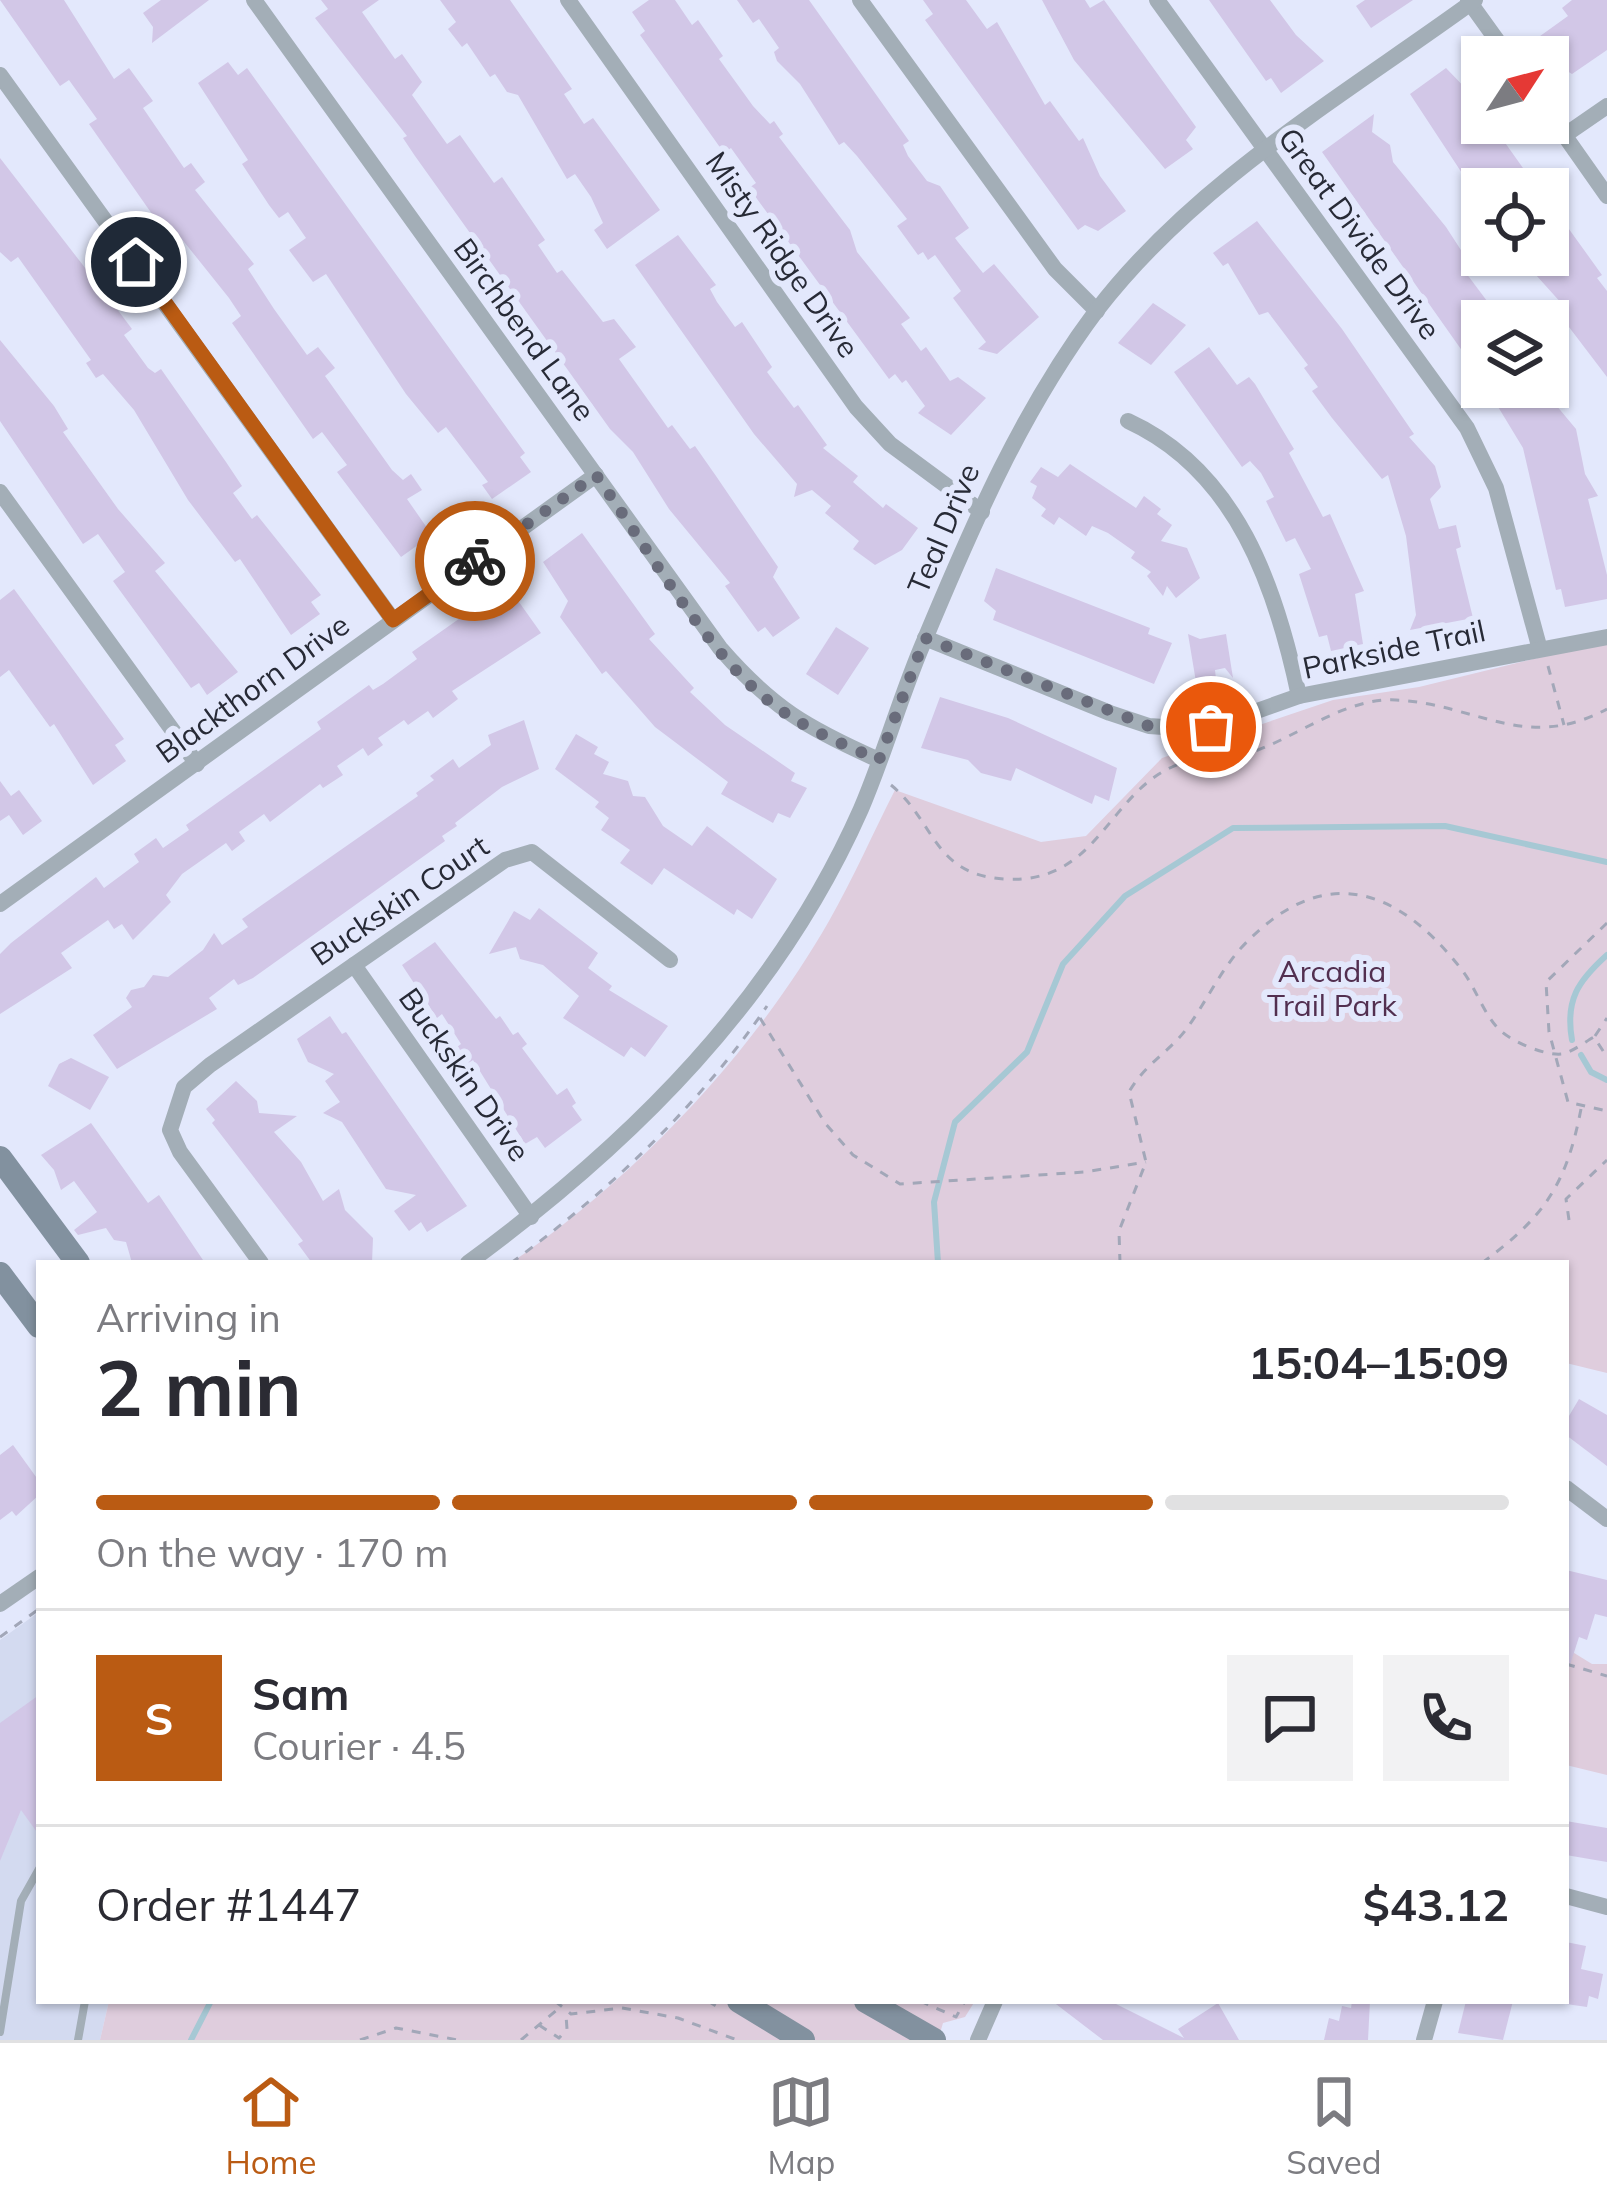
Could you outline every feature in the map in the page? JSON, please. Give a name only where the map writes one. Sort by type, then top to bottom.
[{"type":"main road","points":[[0,1158],[76,1260]]},
{"type":"main road","points":[[0,1274],[36,1322]]},
{"type":"main road","points":[[744,2004],[803,2040]]},
{"type":"main road","points":[[871,2004],[934,2040]]},
{"type":"street","name":"Birchbend Lane","points":[[254,0],[720,648],[763,697],[802,724],[879,760]]},
{"type":"street","name":"Misty Ridge Drive","points":[[568,0],[856,406],[890,444],[982,512]]},
{"type":"street","points":[[860,0],[1054,269],[1097,311]]},
{"type":"street","name":"Great Divide Drive","points":[[1157,0],[1484,458],[1539,646]]},
{"type":"street","name":"Teal Drive","points":[[472,1260],[531,1217],[666,1098],[748,1003],[837,857],[925,638],[1030,409],[1097,311],[1199,205],[1471,1]]},
{"type":"street","points":[[1471,1],[1495,36]]},
{"type":"street","points":[[0,75],[393,620]]},
{"type":"street","points":[[1569,132],[1607,106]]},
{"type":"street","points":[[1569,141],[1607,196]]},
{"type":"street","points":[[1128,421],[1158,435],[1222,497],[1257,554],[1282,615],[1299,696]]},
{"type":"street","name":"Blackthorn Drive","points":[[0,904],[596,475]]},
{"type":"street","points":[[0,493],[197,764]]},
{"type":"street","name":"Parkside Trail","points":[[925,638],[1149,726],[1211,727],[1299,696],[1539,646],[1607,637]]},
{"type":"street","name":"Buckskin Court","points":[[259,1260],[180,1152],[170,1130],[171,1115],[184,1087],[210,1065],[505,860],[532,852],[670,960]]},
{"type":"street","name":"Buckskin Drive","points":[[354,965],[531,1217]]},
{"type":"street","points":[[1569,1490],[1607,1520]]},
{"type":"street","points":[[0,1604],[36,1578]]},
{"type":"street","points":[[1569,1897],[1607,1906]]},
{"type":"street","points":[[978,2040],[994,2004]]},
{"type":"street","points":[[1424,2040],[1434,2004]]},
{"type":"lane","points":[[0,2032],[21,1901],[36,1874]]},
{"type":"lane","points":[[78,2040],[85,2004]]},
{"type":"path","points":[[1539,646],[1557,686],[1564,727]]},
{"type":"path","points":[[872,778],[895,787],[929,838],[962,868],[1005,879],[1038,878],[1065,866],[1100,838],[1174,766],[1243,756],[1336,714],[1392,699],[1444,707],[1492,724],[1564,727],[1607,709]]},
{"type":"path","points":[[1120,1260],[1118,1231],[1146,1162],[1129,1092],[1142,1070],[1189,1027],[1210,986],[1244,945],[1295,904],[1349,889],[1392,908],[1437,942],[1464,973],[1500,1031],[1555,1053],[1594,1037],[1607,1018]]},
{"type":"path","points":[[1607,923],[1546,982],[1555,1053],[1568,1102],[1581,1109],[1607,1111]]},
{"type":"path","points":[[748,1003],[805,1096],[853,1155],[900,1184],[957,1183],[1146,1162]]},
{"type":"path","points":[[1594,1037],[1607,1057]]},
{"type":"path","points":[[1486,1260],[1527,1230],[1556,1193],[1581,1109]]},
{"type":"path","points":[[1566,1199],[1607,1160]]},
{"type":"path","points":[[1556,1193],[1566,1199]]},
{"type":"path","points":[[1566,1199],[1568,1220]]},
{"type":"path","points":[[0,1637],[36,1611]]},
{"type":"path","points":[[1569,1665],[1607,1676]]},
{"type":"path","points":[[557,2004],[566,2012],[622,2008],[678,2018],[737,2040]]},
{"type":"path","points":[[927,2004],[956,2017],[963,2004]]},
{"type":"path","points":[[521,2040],[560,2008]]},
{"type":"path","points":[[539,2025],[559,2038],[567,2029],[566,2012]]},
{"type":"path","points":[[360,2040],[396,2028],[458,2040]]},
{"type":"shaded area","points":[[36,1614],[36,2004],[108,2004],[100,2040],[0,2040],[0,1640]]},
{"type":"green space","name":"Arcadia Trail Park","points":[[1607,641],[1607,1373],[1569,1364],[1569,1260],[515,1260],[647,1152],[728,1065],[765,1019],[829,921],[895,790],[1041,842],[1086,836],[1162,758],[1333,700],[1419,687]]},
{"type":"green space","points":[[1569,1650],[1592,1664],[1607,1664],[1607,1775],[1569,1766]]},
{"type":"green space","points":[[108,2004],[973,2004],[965,2017],[943,2023],[938,2040],[100,2040]]},
{"type":"building","points":[[0,0],[64,0],[114,79],[129,68],[153,101],[143,108],[184,168],[191,163],[205,182],[195,190],[254,264],[248,269],[274,309],[307,355],[318,347],[335,368],[325,376],[392,470],[403,480],[411,474],[422,490],[407,499],[432,535],[401,557],[337,472],[347,465],[322,432],[313,439],[232,323],[241,316],[229,298],[181,238],[173,244],[89,124],[97,119],[69,80],[60,86]]},
{"type":"building","points":[[161,0],[209,0],[152,43],[153,27],[143,13]]},
{"type":"building","points":[[321,0],[379,0],[362,12],[395,59],[402,54],[422,82],[412,95],[447,144],[460,135],[494,183],[502,177],[545,240],[538,245],[557,273],[562,270],[603,322],[614,319],[636,347],[619,359],[668,428],[672,425],[690,449],[695,446],[716,476],[778,567],[773,577],[800,618],[773,637],[765,627],[758,632],[725,586],[730,583],[669,509],[633,452],[610,429],[415,156],[403,138],[407,136],[315,18],[328,9]]},
{"type":"building","points":[[440,0],[510,0],[572,89],[564,94],[584,124],[593,118],[660,210],[607,249],[594,230],[603,223],[591,197],[575,174],[567,179],[518,95],[507,92],[495,74],[490,77],[467,43],[462,47],[448,29],[456,22]]},
{"type":"building","points":[[649,0],[675,0],[692,25],[698,20],[723,56],[719,59],[753,106],[770,124],[774,121],[783,134],[779,137],[850,230],[857,252],[910,318],[901,324],[921,351],[926,347],[950,381],[958,377],[986,398],[951,435],[918,413],[925,406],[906,380],[902,383],[895,374],[889,379],[749,188],[756,183],[731,148],[724,153],[640,35],[645,31],[632,12]]},
{"type":"building","points":[[737,0],[809,0],[909,141],[903,145],[908,156],[927,181],[940,186],[969,228],[955,238],[983,273],[994,264],[1039,317],[997,354],[978,349],[986,342],[953,298],[961,291],[935,255],[928,260],[923,252],[918,255],[897,226],[907,219],[857,156],[844,142],[839,145],[800,84],[777,61],[774,52],[779,48],[759,19],[753,23]]},
{"type":"building","points":[[923,0],[966,0],[987,29],[997,22],[1045,105],[1050,101],[1079,141],[1083,138],[1100,176],[1126,211],[1098,231],[1085,225],[1078,230],[925,20],[933,14]]},
{"type":"building","points":[[1042,0],[1085,0],[1090,8],[1104,0],[1196,127],[1186,140],[1193,149],[1165,169],[1074,60]]},
{"type":"building","points":[[1209,0],[1270,0],[1296,35],[1324,61],[1281,93],[1271,78],[1266,81]]},
{"type":"building","points":[[1365,0],[1413,0],[1371,28],[1356,6]]},
{"type":"building","points":[[1572,0],[1607,0],[1607,50],[1572,74],[1569,36],[1540,36],[1568,16],[1562,8]]},
{"type":"building","points":[[228,62],[238,75],[247,68],[525,453],[520,457],[531,472],[492,499],[482,485],[488,482],[446,427],[438,433],[406,394],[326,274],[313,282],[289,250],[306,238],[288,212],[279,218],[269,205],[242,164],[248,160],[198,83]]},
{"type":"building","points":[[1446,68],[1461,84],[1461,144],[1506,144],[1523,168],[1461,168],[1461,172],[1410,94]]},
{"type":"building","points":[[1374,114],[1372,132],[1390,145],[1393,162],[1446,227],[1461,250],[1461,276],[1468,276],[1486,300],[1461,300],[1461,349],[1322,152]]},
{"type":"building","points":[[0,158],[132,329],[124,335],[148,368],[155,373],[161,369],[226,462],[242,486],[233,493],[252,519],[257,515],[321,595],[311,602],[320,614],[291,635],[240,559],[235,562],[188,500],[134,410],[103,374],[96,378],[86,363],[91,360],[18,257],[11,262],[0,252]]},
{"type":"building","points":[[1257,221],[1342,329],[1414,434],[1409,437],[1435,466],[1441,487],[1430,499],[1439,529],[1456,525],[1461,547],[1456,549],[1473,618],[1410,630],[1416,615],[1406,536],[1388,475],[1382,479],[1332,418],[1312,391],[1318,387],[1304,368],[1308,365],[1268,312],[1259,315],[1228,263],[1223,266],[1213,253]]},
{"type":"building","points":[[1569,229],[1602,275],[1597,278],[1607,291],[1607,377],[1569,327],[1569,300],[1558,300],[1537,276],[1569,276]]},
{"type":"building","points":[[678,235],[716,285],[710,289],[717,302],[735,327],[742,322],[772,367],[767,372],[794,408],[798,405],[827,445],[823,448],[858,476],[853,482],[883,508],[886,504],[918,528],[902,550],[875,565],[853,549],[859,541],[825,513],[831,506],[812,490],[794,497],[797,484],[754,434],[635,265]]},
{"type":"building","points":[[1153,303],[1186,325],[1151,365],[1118,343]]},
{"type":"building","points":[[0,340],[54,406],[68,429],[63,432],[118,509],[165,563],[155,571],[238,672],[207,695],[199,683],[191,688],[113,581],[125,572],[98,534],[83,544],[0,421]]},
{"type":"building","points":[[1209,347],[1237,385],[1249,377],[1255,384],[1294,449],[1289,453],[1323,517],[1330,514],[1364,591],[1355,594],[1363,644],[1331,651],[1327,635],[1319,637],[1299,574],[1311,569],[1295,538],[1286,542],[1266,501],[1274,497],[1261,473],[1250,461],[1242,467],[1174,372]]},
{"type":"building","points":[[1499,408],[1558,408],[1576,429],[1585,474],[1598,496],[1588,499],[1607,575],[1607,599],[1565,607],[1561,589],[1556,590],[1523,448]]},
{"type":"building","points":[[1070,464],[1136,508],[1144,496],[1161,509],[1157,514],[1172,525],[1161,541],[1187,548],[1200,578],[1176,598],[1167,586],[1163,596],[1147,576],[1151,572],[1131,558],[1135,552],[1108,533],[1092,526],[1086,536],[1059,517],[1054,525],[1041,516],[1046,509],[1032,498],[1037,486],[1030,482],[1041,467],[1058,477]]},
{"type":"building","points":[[582,533],[655,634],[649,639],[694,688],[690,692],[725,725],[795,773],[791,781],[807,788],[790,818],[778,813],[773,823],[721,794],[728,782],[655,727],[606,671],[602,674],[560,617],[568,601],[543,562]]},
{"type":"building","points":[[996,568],[1150,628],[1148,634],[1172,643],[1154,684],[993,620],[996,611],[984,601]]},
{"type":"building","points":[[507,585],[541,633],[452,691],[458,699],[433,718],[428,711],[408,725],[404,720],[378,738],[383,745],[368,756],[363,748],[337,766],[343,775],[323,788],[320,784],[270,822],[264,814],[239,832],[245,841],[232,851],[226,843],[182,874],[166,895],[171,902],[133,940],[122,924],[114,929],[108,920],[61,953],[72,968],[0,1014],[0,954],[11,943],[96,877],[104,888],[139,862],[134,854],[156,838],[163,848],[189,830],[186,825],[321,729],[317,722],[369,685],[373,690],[383,684],[417,659],[412,652]]},
{"type":"building","points":[[14,589],[124,739],[115,745],[126,761],[93,785],[54,724],[50,727],[9,670],[0,677],[0,600]]},
{"type":"building","points":[[836,627],[869,648],[838,695],[806,674]]},
{"type":"building","points":[[1188,634],[1200,639],[1226,634],[1233,678],[1225,668],[1215,670],[1216,679],[1196,682]]},
{"type":"building","points":[[940,697],[1008,718],[1117,768],[1109,801],[1095,795],[1092,804],[1016,768],[1011,781],[981,773],[968,760],[921,748]]},
{"type":"building","points":[[524,720],[539,769],[502,787],[455,823],[442,836],[445,841],[253,978],[238,985],[234,979],[209,998],[217,1009],[117,1069],[93,1035],[132,1007],[126,998],[131,990],[144,987],[153,975],[168,977],[203,950],[214,933],[222,945],[248,927],[242,919],[418,796],[434,780],[430,776],[453,759],[459,768],[491,745],[488,735]]},
{"type":"building","points":[[576,734],[598,747],[594,754],[609,762],[603,774],[628,781],[633,796],[645,797],[663,826],[692,846],[707,826],[777,879],[752,919],[737,909],[734,915],[664,868],[652,885],[620,863],[630,850],[601,830],[609,818],[595,807],[599,802],[555,769]]},
{"type":"building","points":[[0,781],[11,796],[19,790],[42,821],[23,835],[9,815],[0,821]]},
{"type":"building","points":[[539,908],[598,953],[588,968],[612,986],[609,990],[668,1026],[645,1057],[631,1047],[624,1057],[563,1018],[579,996],[543,965],[520,959],[516,947],[489,954],[514,911],[530,920]]},
{"type":"building","points":[[435,942],[496,1019],[500,1016],[513,1035],[518,1032],[527,1044],[522,1048],[557,1095],[567,1088],[576,1103],[572,1106],[582,1120],[545,1148],[537,1137],[525,1144],[473,1060],[468,1064],[457,1047],[461,1044],[442,1014],[437,1018],[402,965]]},
{"type":"building","points":[[330,1016],[342,1034],[346,1032],[467,1206],[427,1232],[421,1222],[409,1231],[394,1211],[416,1195],[386,1189],[342,1122],[323,1113],[340,1102],[325,1081],[334,1074],[308,1062],[297,1039]]},
{"type":"building","points":[[71,1058],[109,1077],[90,1110],[48,1086],[59,1064]]},
{"type":"building","points":[[236,1081],[257,1101],[259,1113],[297,1116],[274,1132],[301,1162],[323,1201],[339,1189],[345,1210],[373,1238],[372,1260],[310,1260],[298,1244],[303,1241],[206,1109]]},
{"type":"building","points":[[91,1123],[148,1203],[159,1195],[203,1260],[131,1260],[126,1242],[114,1240],[106,1228],[78,1235],[74,1230],[97,1212],[74,1181],[61,1190],[54,1170],[41,1155]]},
{"type":"building","points":[[1579,1399],[1607,1415],[1607,1466],[1569,1437],[1569,1416]]},
{"type":"building","points":[[13,1445],[36,1477],[36,1498],[16,1516],[12,1511],[0,1520],[0,1455]]},
{"type":"building","points":[[1569,1571],[1607,1580],[1607,1617],[1595,1614],[1587,1640],[1579,1637],[1569,1668]]},
{"type":"building","points":[[36,1697],[36,1831],[21,1810],[0,1861],[0,1723]]},
{"type":"building","points":[[1569,1822],[1607,1828],[1607,1862],[1569,1856]]},
{"type":"building","points":[[1569,1943],[1586,1946],[1581,1969],[1603,1974],[1598,1999],[1589,1996],[1587,2007],[1566,2004]]},
{"type":"building","points":[[1056,2004],[1116,2004],[1184,2038],[1178,2029],[1219,2004],[1239,2040],[1103,2040]]},
{"type":"building","points":[[1352,2004],[1370,2004],[1368,2040],[1324,2040],[1329,2018],[1339,2021],[1342,2006],[1351,2008]]},
{"type":"building","points":[[1465,2004],[1512,2004],[1503,2040],[1458,2033]]},
{"type":"waterway","points":[[938,1260],[934,1202],[955,1122],[1027,1052],[1063,964],[1125,896],[1233,828],[1445,826],[1607,862]]},
{"type":"waterway","points":[[1572,1040],[1570,1014],[1576,992],[1607,955]]},
{"type":"waterway","points":[[1581,1055],[1591,1072],[1607,1080]]},
{"type":"waterway","points":[[191,2040],[209,2004]]},
{"type":"way so far","points":[[475,561],[596,475],[720,648],[763,697],[802,724],[879,760],[925,638],[1149,726],[1211,727]]},
{"type":"route","points":[[136,262],[393,620],[475,561]]}]
